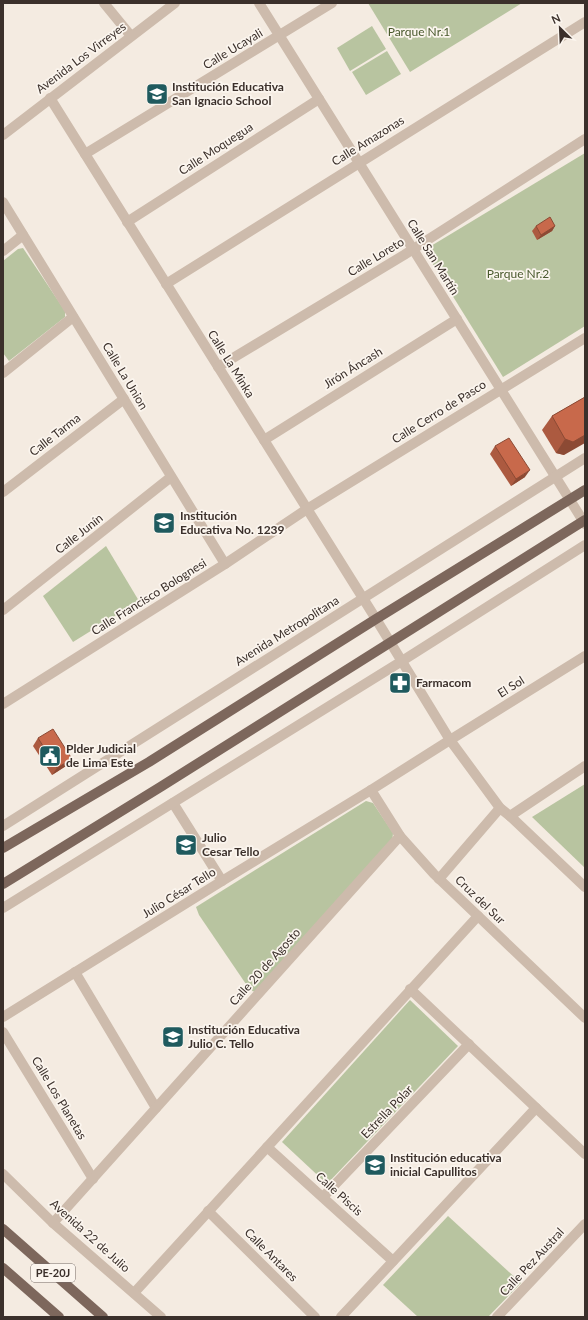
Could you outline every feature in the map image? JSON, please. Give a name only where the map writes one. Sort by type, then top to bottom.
[{"type":"main road","points":[[3,848],[149,762],[585,490]]},
{"type":"main road","points":[[3,884],[584,522]]},
{"type":"main road","name":"PE-20J","points":[[3,1229],[103,1317]]},
{"type":"main road","name":"PE-20J","points":[[3,1268],[59,1317]]},
{"type":"street","points":[[104,3],[130,36]]},
{"type":"street","name":"Avenida Los Virreyes","points":[[3,135],[130,36],[175,3]]},
{"type":"street","name":"Calle San Martín","points":[[259,3],[584,522]]},
{"type":"street","name":"Calle Ucayali","points":[[84,154],[332,3]]},
{"type":"street","name":"Calle Amazonas","points":[[166,284],[585,22]]},
{"type":"street","name":"Calle La Minka","points":[[50,98],[391,643],[450,740],[500,808],[585,887]]},
{"type":"street","name":"Calle Moquegua","points":[[127,222],[319,99]]},
{"type":"street","name":"Calle Loreto","points":[[218,367],[413,249],[585,139]]},
{"type":"street","name":"Calle La Union","points":[[3,202],[225,564]]},
{"type":"street","points":[[3,251],[23,235]]},
{"type":"street","points":[[3,373],[74,317]]},
{"type":"street","name":"Jirón Áncash","points":[[264,440],[457,319]]},
{"type":"street","name":"Calle Cerro de Pasco","points":[[307,509],[585,338]]},
{"type":"street","name":"Calle Tarma","points":[[3,492],[124,399]]},
{"type":"street","name":"Avenida Metropolitana","points":[[3,826],[585,458]]},
{"type":"street","name":"Calle Junín","points":[[3,610],[171,477]]},
{"type":"street","name":"Calle Francisco Bolognesi","points":[[3,704],[225,564],[307,509]]},
{"type":"street","points":[[3,908],[402,661],[585,545]]},
{"type":"street","name":"El Sol","points":[[450,740],[585,656]]},
{"type":"street","name":"Julio César Tello","points":[[3,1017],[450,740]]},
{"type":"street","points":[[510,816],[585,766]]},
{"type":"street","name":"Cruz del Sur","points":[[371,790],[400,836],[439,879],[585,1018]]},
{"type":"street","points":[[173,803],[222,881]]},
{"type":"street","points":[[439,879],[500,808]]},
{"type":"street","name":"Calle 20 de Agosto","points":[[53,1223],[400,836]]},
{"type":"street","points":[[134,1292],[478,916]]},
{"type":"street","points":[[75,972],[156,1108]]},
{"type":"street","points":[[410,989],[585,1154]]},
{"type":"street","name":"Calle Los Planetas","points":[[3,1032],[93,1179]]},
{"type":"street","name":"Estrella Polar","points":[[323,1197],[469,1044]]},
{"type":"street","points":[[341,1317],[536,1108]]},
{"type":"street","name":"Calle Piscis","points":[[267,1147],[393,1261]]},
{"type":"street","name":"Avenida 22 de Julio","points":[[3,1174],[53,1223],[161,1317]]},
{"type":"street","name":"Calle Antares","points":[[208,1211],[315,1317]]},
{"type":"street","name":"Calle Pez Austral","points":[[498,1317],[585,1224]]},
{"type":"green space","name":"Parque Nr.1","points":[[368,3],[522,3],[410,72]]},
{"type":"green space","points":[[372,26],[386,49],[350,71],[337,48]]},
{"type":"green space","points":[[387,51],[401,74],[366,95],[352,72]]},
{"type":"green space","name":"Parque Nr.2","points":[[585,153],[585,326],[503,377],[426,253],[426,249]]},
{"type":"green space","points":[[23,248],[65,311],[65,317],[9,361],[3,353],[3,261],[18,249]]},
{"type":"green space","points":[[106,546],[139,601],[73,642],[43,596]]},
{"type":"green space","points":[[585,784],[585,868],[532,817]]},
{"type":"green space","points":[[366,801],[373,803],[393,833],[392,844],[255,992],[250,990],[199,915],[196,907]]},
{"type":"green space","points":[[410,1000],[458,1046],[327,1184],[282,1142]]},
{"type":"green space","points":[[448,1216],[521,1283],[488,1317],[418,1317],[383,1285]]},
{"type":"building","points":[[550,217],[555,226],[541,235],[536,226]]},
{"type":"building","points":[[585,397],[585,435],[573,442],[565,439],[552,416]]},
{"type":"building","points":[[509,438],[530,470],[516,479],[495,446]]},
{"type":"building","points":[[400,676],[406,677],[409,682],[401,687],[395,679]]},
{"type":"building","points":[[53,729],[72,759],[57,768],[38,738]]},
{"type":"place","name":"Institución Educativa San Ignacio School","points":[[157,94]]},
{"type":"place","name":"Institución Educativa No. 1239","points":[[164,523]]},
{"type":"place","name":"Farmacom","points":[[400,683]]},
{"type":"place","name":"Plder Judicial de Lima Este","points":[[50,756]]},
{"type":"place","name":"Julio Cesar Tello","points":[[186,845]]},
{"type":"place","name":"Institución Educativa Julio C. Tello","points":[[173,1037]]},
{"type":"place","name":"Institución educativa inicial Capullitos","points":[[375,1165]]}]
